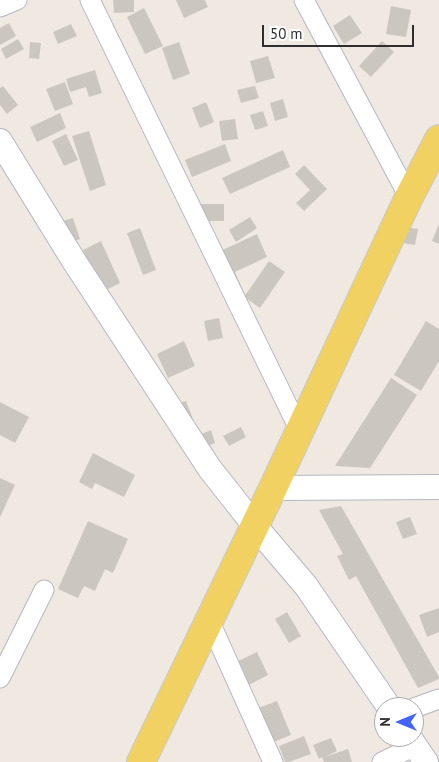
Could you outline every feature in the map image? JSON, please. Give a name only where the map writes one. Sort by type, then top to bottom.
[{"type":"main road","points":[[141,762],[255,526],[409,197],[439,139]]},
{"type":"street","points":[[0,7],[17,0]]},
{"type":"street","points":[[90,0],[300,431]]},
{"type":"street","points":[[304,0],[409,197]]},
{"type":"street","points":[[0,141],[74,261],[210,469],[306,586],[383,697]]},
{"type":"street","points":[[273,488],[439,487]]},
{"type":"street","points":[[0,678],[44,590]]},
{"type":"street","points":[[209,620],[272,762]]},
{"type":"street","points":[[424,704],[439,699]]},
{"type":"street","points":[[382,762],[417,748]]},
{"type":"building","points":[[113,0],[134,0],[134,12],[114,13]]},
{"type":"building","points":[[176,0],[205,0],[208,7],[184,18]]},
{"type":"building","points":[[391,6],[411,10],[406,37],[386,34]]},
{"type":"building","points":[[144,8],[163,46],[145,54],[127,17]]},
{"type":"building","points":[[350,15],[362,33],[344,44],[333,26]]},
{"type":"building","points":[[9,23],[16,36],[0,45],[0,28]]},
{"type":"building","points":[[71,24],[77,36],[58,44],[53,32]]},
{"type":"building","points":[[18,39],[24,49],[6,59],[1,49]]},
{"type":"building","points":[[382,41],[394,52],[371,77],[359,66]]},
{"type":"building","points":[[30,42],[41,43],[39,59],[29,58]]},
{"type":"building","points":[[179,42],[190,74],[173,80],[162,48]]},
{"type":"building","points":[[268,56],[275,78],[256,83],[250,61]]},
{"type":"building","points":[[95,70],[102,93],[89,97],[86,87],[70,92],[66,79]]},
{"type":"building","points":[[65,82],[73,104],[55,111],[46,89]]},
{"type":"building","points":[[3,86],[18,105],[7,114],[0,105],[0,88]]},
{"type":"building","points":[[255,86],[259,98],[241,103],[237,90]]},
{"type":"building","points":[[283,99],[288,117],[275,121],[270,103]]},
{"type":"building","points":[[206,102],[214,122],[200,128],[192,108]]},
{"type":"building","points":[[263,111],[268,126],[255,130],[250,115]]},
{"type":"building","points":[[60,113],[66,128],[37,142],[30,127]]},
{"type":"building","points":[[235,119],[238,139],[222,141],[219,121]]},
{"type":"building","points":[[89,131],[106,185],[90,191],[72,136]]},
{"type":"building","points":[[66,134],[78,160],[64,166],[52,141]]},
{"type":"building","points":[[225,144],[231,161],[192,177],[185,160]]},
{"type":"building","points":[[283,150],[290,167],[230,194],[222,178]]},
{"type":"building","points":[[304,165],[327,189],[304,211],[296,203],[310,190],[295,174]]},
{"type":"building","points":[[200,204],[224,204],[224,221],[200,221]]},
{"type":"building","points":[[250,217],[257,228],[236,242],[229,230]]},
{"type":"building","points":[[73,218],[80,239],[66,244],[60,222]]},
{"type":"building","points":[[439,224],[439,244],[432,241]]},
{"type":"building","points":[[406,227],[418,229],[415,245],[403,243]]},
{"type":"building","points":[[140,228],[156,270],[143,275],[127,233]]},
{"type":"building","points":[[257,234],[267,257],[235,272],[244,293],[234,297],[214,254]]},
{"type":"building","points":[[101,241],[120,283],[102,292],[83,250]]},
{"type":"building","points":[[269,261],[285,272],[260,308],[244,297]]},
{"type":"building","points":[[219,318],[223,338],[208,341],[204,321]]},
{"type":"building","points":[[426,321],[439,329],[439,361],[421,391],[394,375]]},
{"type":"building","points":[[184,341],[195,366],[168,378],[157,354]]},
{"type":"building","points":[[391,378],[417,395],[370,468],[335,466]]},
{"type":"building","points":[[186,401],[199,435],[211,430],[215,443],[194,451],[176,404]]},
{"type":"building","points":[[0,402],[29,417],[15,443],[0,435]]},
{"type":"building","points":[[241,427],[246,437],[229,446],[223,436]]},
{"type":"building","points":[[93,453],[135,475],[124,497],[95,483],[92,489],[79,482]]},
{"type":"building","points":[[0,478],[15,485],[0,517]]},
{"type":"building","points":[[341,506],[439,679],[418,688],[356,576],[349,580],[337,556],[343,554],[319,510]]},
{"type":"building","points":[[410,517],[417,534],[403,539],[396,522]]},
{"type":"building","points":[[88,521],[128,539],[113,573],[105,569],[95,591],[84,586],[78,598],[58,589]]},
{"type":"building","points":[[439,608],[439,632],[427,637],[419,615]]},
{"type":"building","points":[[287,612],[301,636],[289,643],[275,619]]},
{"type":"building","points":[[257,652],[268,675],[243,688],[232,664]]},
{"type":"building","points":[[277,701],[291,735],[271,743],[258,708]]},
{"type":"building","points":[[304,736],[311,754],[285,762],[279,746]]},
{"type":"building","points":[[331,738],[337,751],[325,757],[348,749],[352,762],[324,762],[322,757],[319,759],[313,745]]}]
